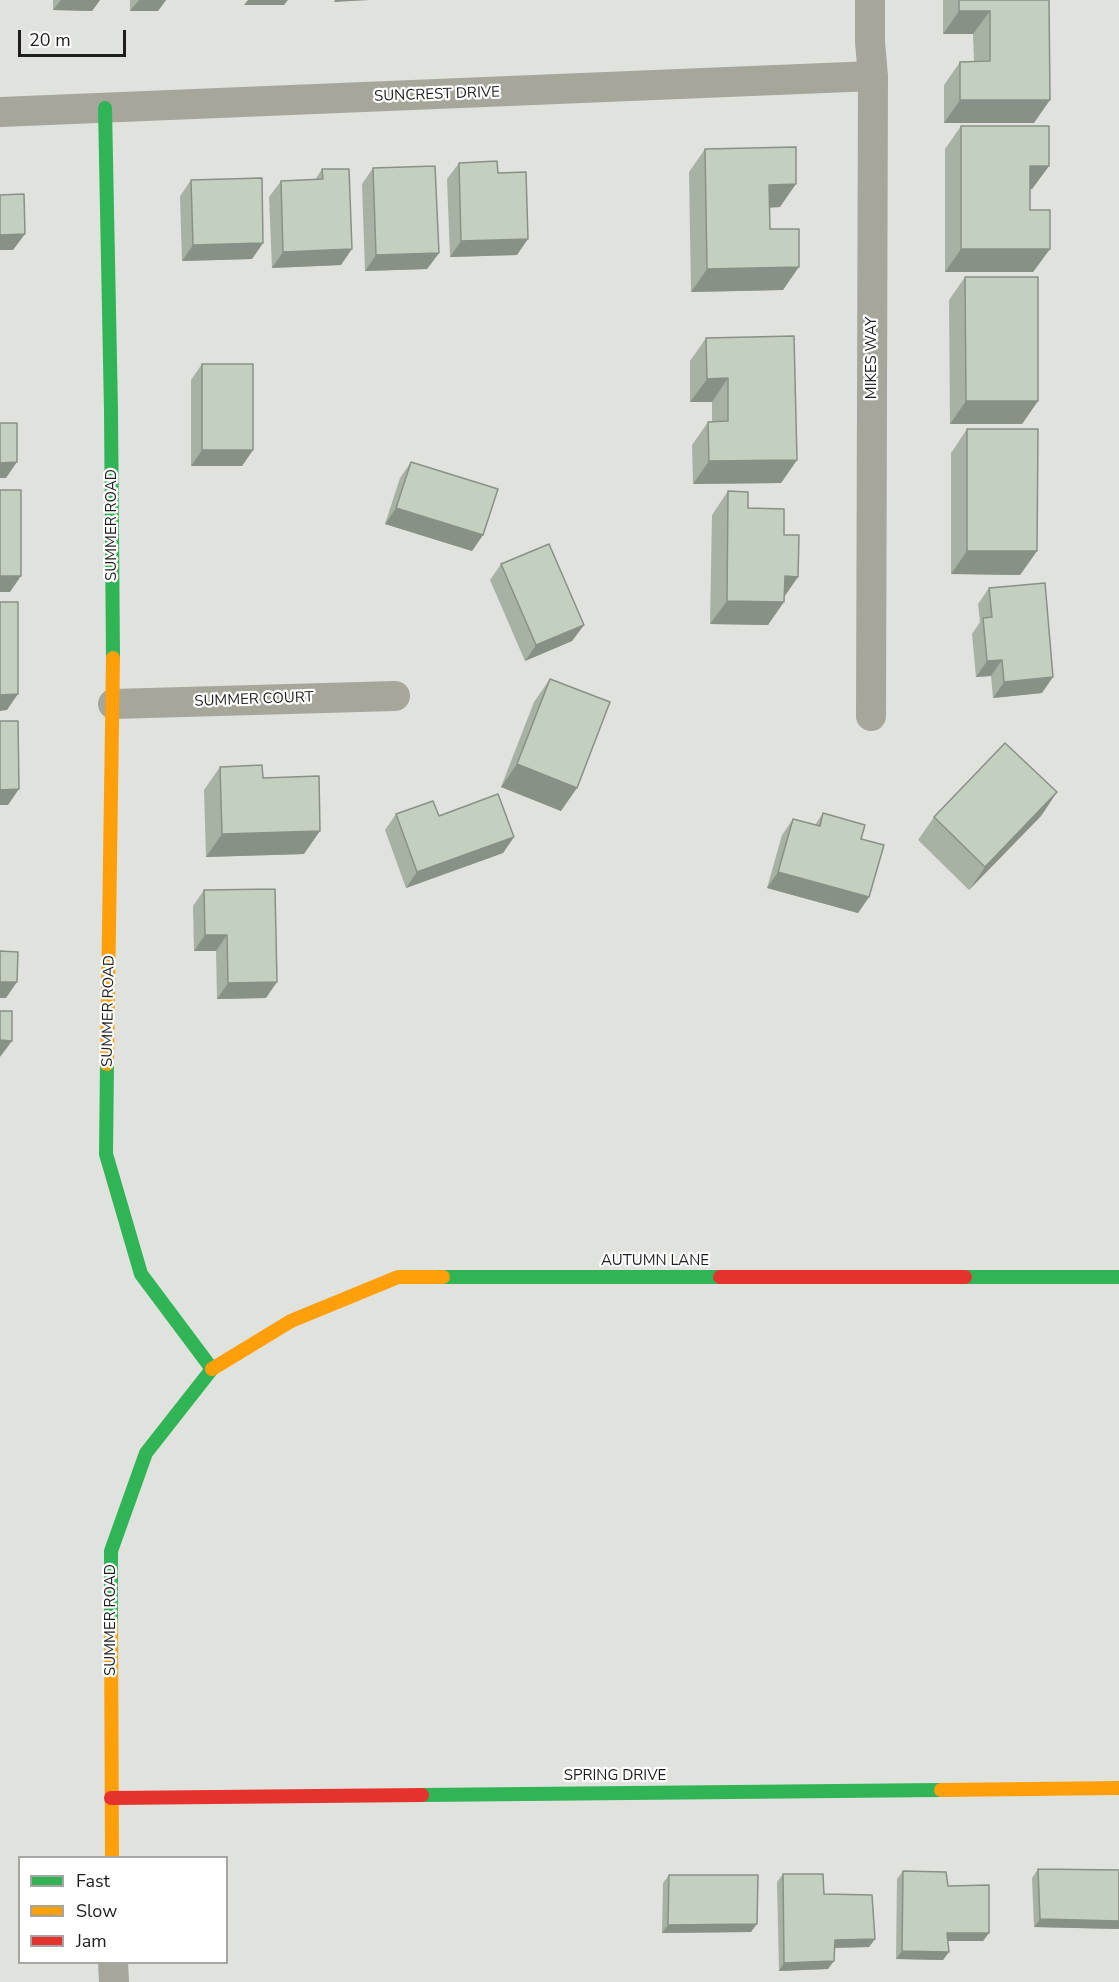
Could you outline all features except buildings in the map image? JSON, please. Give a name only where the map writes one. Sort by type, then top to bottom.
[{"type":"street","name":"MIKES WAY","points":[[870,0],[873,76],[871,716]]},
{"type":"street","name":"SUNCREST DRIVE","points":[[0,112],[873,76]]},
{"type":"street","name":"SUMMER ROAD","points":[[105,108],[111,411],[113,704],[106,1154],[141,1274],[212,1369],[146,1453],[111,1551],[112,1856]]},
{"type":"street","name":"SUMMER COURT","points":[[113,704],[395,696]]},
{"type":"street","name":"AUTUMN LANE","points":[[212,1369],[291,1321],[398,1277],[1119,1277]]},
{"type":"street","name":"SPRING DRIVE","points":[[111,1798],[1119,1788]]},
{"type":"street","points":[[113,1964],[114,1982]]},
{"type":"traffic: fast","points":[[105,108],[113,658]]},
{"type":"traffic: fast","points":[[107,1064],[106,1154],[141,1274],[212,1369],[146,1453],[111,1551],[111,1623]]},
{"type":"traffic: fast","points":[[443,1277],[720,1277]]},
{"type":"traffic: fast","points":[[965,1277],[1119,1277]]},
{"type":"traffic: fast","points":[[422,1795],[941,1790]]},
{"type":"traffic: slow","points":[[107,1064],[113,658]]},
{"type":"traffic: slow","points":[[212,1369],[291,1321],[398,1277],[443,1277]]},
{"type":"traffic: slow","points":[[111,1623],[112,1856]]},
{"type":"traffic: slow","points":[[941,1790],[1119,1788]]},
{"type":"traffic: jam","points":[[720,1277],[965,1277]]},
{"type":"traffic: jam","points":[[111,1798],[422,1795]]}]
